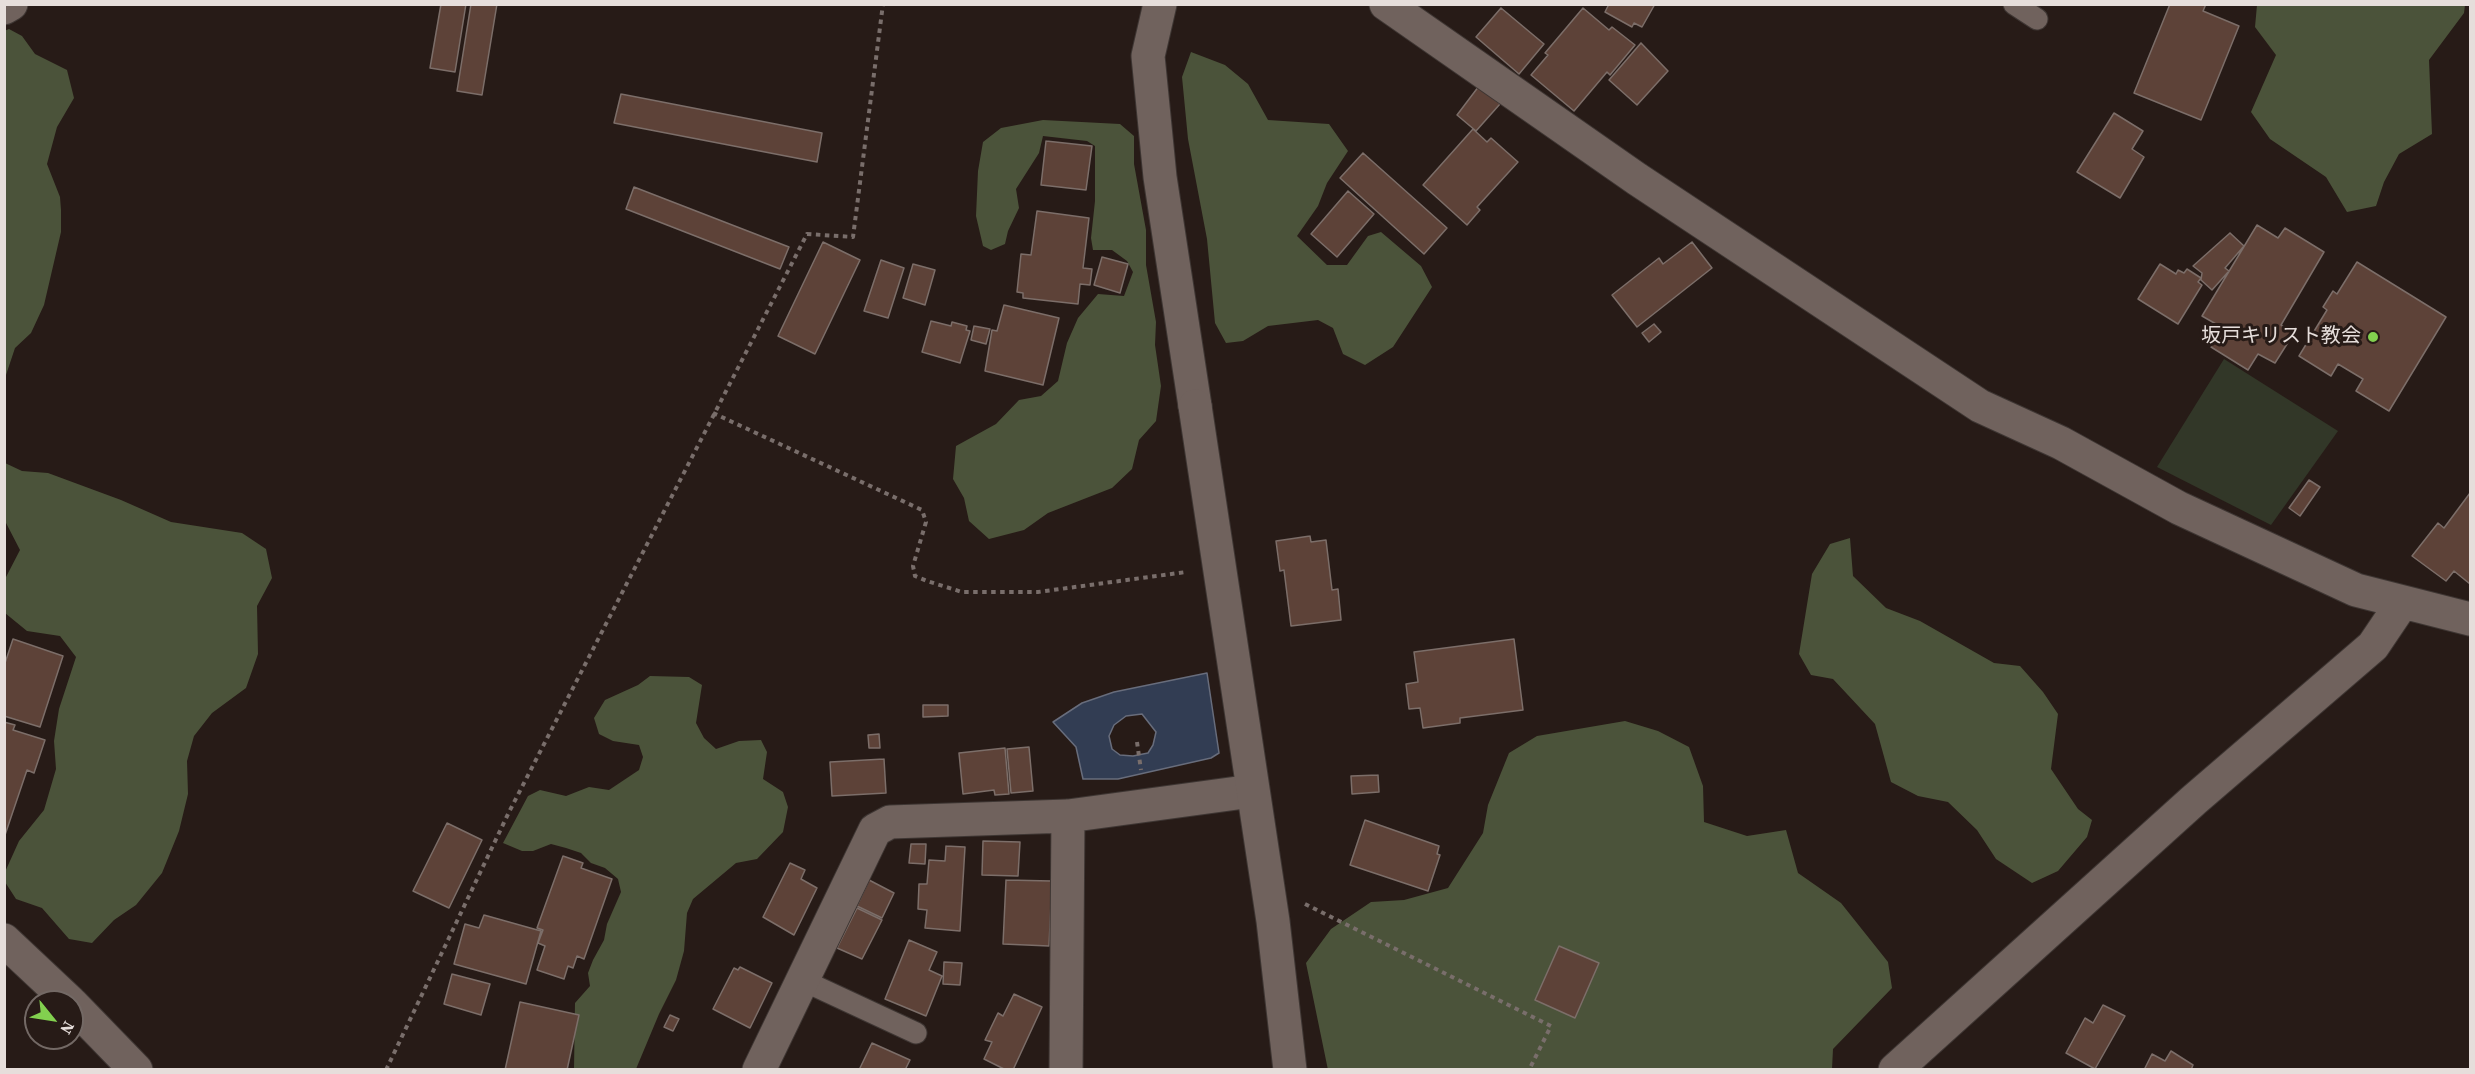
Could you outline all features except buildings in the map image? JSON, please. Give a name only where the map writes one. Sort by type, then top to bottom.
[{"type":"street","points":[[4,8],[11,4]]},
{"type":"street","points":[[1160,4],[1148,56],[1160,177],[1273,921],[1290,1070]]},
{"type":"street","points":[[1386,4],[1637,179],[1980,406],[2061,443],[2180,508],[2356,590],[2470,619]]},
{"type":"street","points":[[1895,1070],[2194,800],[2373,646],[2402,603]]},
{"type":"street","points":[[759,1070],[875,830],[890,822],[1068,816],[1252,791]]},
{"type":"street","points":[[1066,1070],[1068,816]]},
{"type":"street","points":[[4,940],[57,990]]},
{"type":"street","points":[[84,1016],[136,1070]]},
{"type":"lane","points":[[2014,4],[2037,19]]},
{"type":"lane","points":[[802,980],[916,1033]]},
{"type":"path","points":[[386,1070],[509,812],[807,234],[854,237],[883,4]]},
{"type":"path","points":[[713,413],[922,510],[926,522],[914,567],[915,576],[962,592],[1038,592],[1219,567]]},
{"type":"path","points":[[1137,742],[1142,775]]},
{"type":"path","points":[[1296,900],[1551,1026],[1529,1070]]},
{"type":"green space","points":[[2257,5],[2465,5],[2464,13],[2429,60],[2432,134],[2399,154],[2384,182],[2376,206],[2347,212],[2326,177],[2270,139],[2251,112],[2276,55],[2255,27]]},
{"type":"green space","points":[[9,29],[22,36],[35,54],[67,70],[74,98],[57,127],[47,164],[60,197],[61,232],[44,305],[31,333],[15,348],[5,378],[4,31]]},
{"type":"green space","points":[[1191,52],[1225,65],[1248,84],[1268,120],[1329,124],[1348,151],[1327,183],[1318,206],[1297,236],[1327,265],[1347,265],[1368,236],[1381,232],[1421,266],[1432,287],[1393,347],[1365,365],[1343,354],[1333,328],[1318,320],[1268,326],[1243,341],[1226,343],[1215,323],[1207,239],[1188,139],[1182,77]]},
{"type":"green space","points":[[1043,120],[1120,124],[1134,136],[1134,164],[1146,230],[1146,265],[1156,322],[1155,345],[1161,386],[1156,421],[1139,440],[1132,469],[1112,488],[1048,513],[1024,530],[989,539],[969,521],[964,498],[953,479],[956,446],[996,424],[1019,400],[1041,396],[1058,381],[1067,343],[1078,318],[1098,294],[1124,296],[1133,272],[1127,261],[1112,250],[1093,250],[1091,238],[1095,201],[1095,146],[1087,141],[1043,136],[1039,153],[1016,189],[1019,208],[1008,231],[1005,244],[991,250],[983,246],[976,216],[978,171],[983,142],[1001,128]]},
{"type":"green space","points":[[2224,359],[2338,431],[2271,525],[2157,467]]},
{"type":"green space","points":[[5,463],[22,471],[48,473],[121,500],[171,522],[242,533],[266,549],[272,578],[257,606],[258,654],[246,688],[212,713],[194,736],[187,761],[188,794],[179,831],[162,873],[136,905],[114,920],[92,943],[69,939],[42,908],[16,899],[5,882],[5,872],[19,841],[44,810],[56,769],[54,741],[59,709],[76,657],[60,636],[27,631],[5,613],[5,579],[20,550],[5,521]]},
{"type":"green space","points":[[1850,538],[1853,576],[1886,608],[1920,621],[1994,663],[2020,666],[2043,692],[2058,714],[2051,769],[2078,809],[2092,820],[2087,837],[2058,871],[2032,883],[1996,859],[1977,830],[1948,802],[1918,796],[1891,782],[1875,724],[1833,679],[1811,675],[1799,654],[1812,574],[1830,544]]},
{"type":"green space","points":[[650,676],[689,677],[702,685],[696,723],[704,738],[716,749],[739,741],[761,740],[767,752],[763,779],[783,792],[788,807],[783,832],[757,859],[736,863],[693,899],[687,913],[684,951],[676,980],[636,1069],[574,1069],[575,1003],[590,986],[588,973],[604,940],[607,924],[621,892],[618,879],[605,868],[591,863],[581,853],[566,848],[551,844],[533,851],[522,851],[503,843],[528,796],[540,790],[566,796],[589,787],[609,790],[639,770],[643,757],[639,745],[613,741],[599,734],[594,718],[605,700],[638,685]]},
{"type":"green space","points":[[1625,721],[1658,731],[1689,747],[1703,786],[1704,822],[1747,836],[1786,830],[1798,873],[1841,903],[1888,962],[1892,988],[1833,1049],[1832,1069],[1328,1070],[1306,963],[1331,929],[1371,902],[1404,900],[1448,888],[1483,833],[1488,805],[1509,753],[1537,736]]},
{"type":"water","points":[[1207,673],[1219,753],[1211,758],[1118,779],[1083,779],[1076,747],[1053,722],[1082,703],[1114,692]],"holes":[[[1142,714],[1156,732],[1153,745],[1148,753],[1133,756],[1120,755],[1112,749],[1109,736],[1114,725],[1126,716]]]},
{"type":"place","name":"坂戸キリスト教会","points":[[2373,337]]}]
